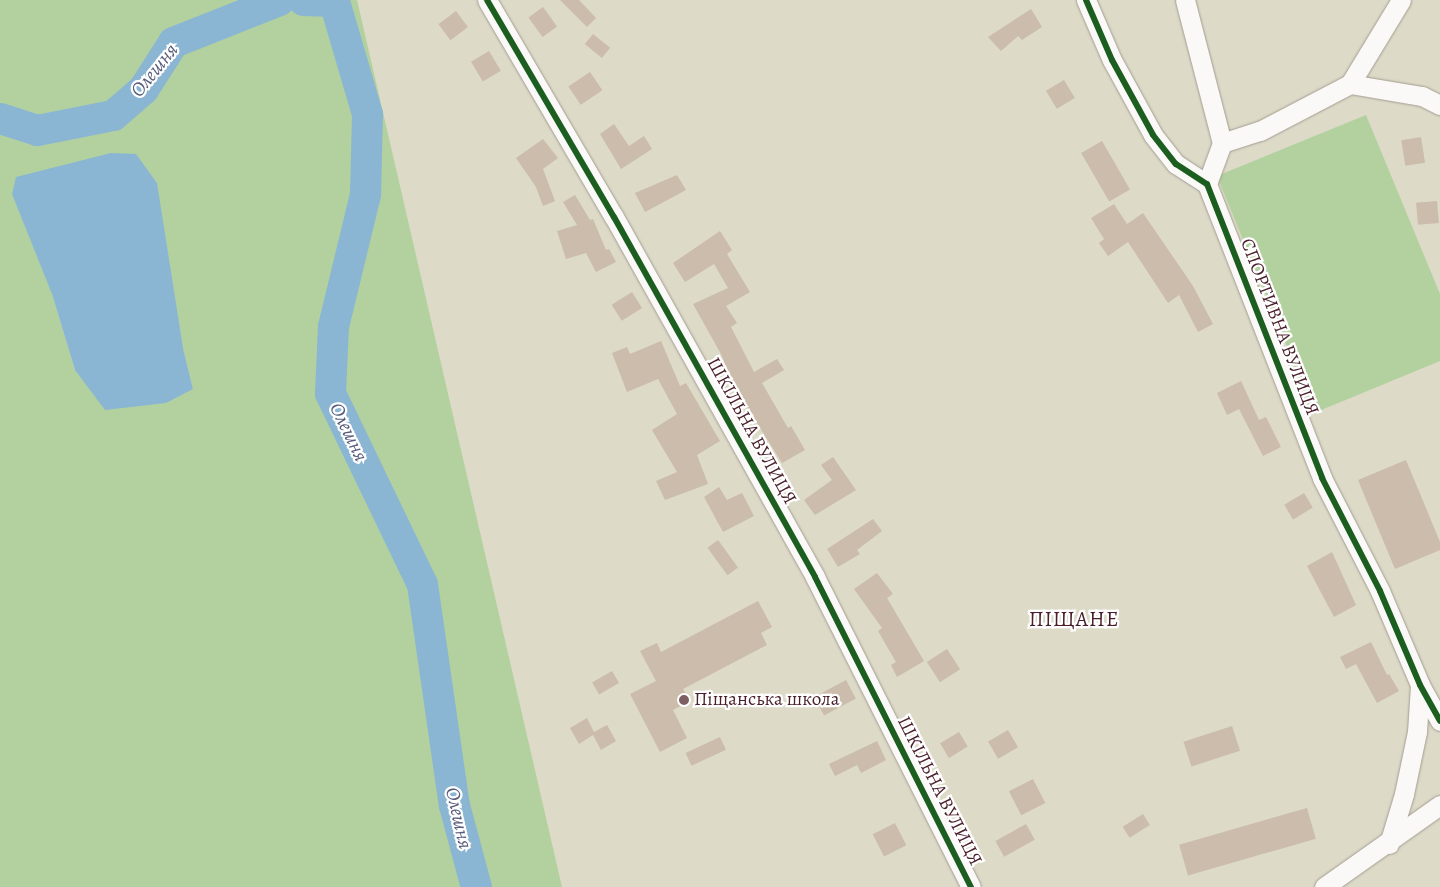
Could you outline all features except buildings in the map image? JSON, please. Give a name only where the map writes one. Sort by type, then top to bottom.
[{"type":"street","name":"ШКІЛЬНА ВУЛИЦЯ","points":[[487,0],[614,217],[815,577],[971,887]]},
{"type":"street","points":[[1086,0],[1112,60],[1153,135],[1176,164],[1207,184],[1222,143],[1185,0]]},
{"type":"street","points":[[1222,143],[1260,131],[1350,84],[1401,0]]},
{"type":"street","points":[[1350,84],[1422,96],[1440,105]]},
{"type":"street","name":"СПОРТИВНА ВУЛИЦЯ","points":[[1207,184],[1322,478],[1380,591],[1420,685],[1440,721]]},
{"type":"street","points":[[1389,844],[1404,794],[1417,732],[1420,685]]},
{"type":"street","points":[[1324,887],[1389,844],[1440,805]]},
{"type":"green space","points":[[0,0],[357,0],[562,887],[0,887]],"holes":[[[52,294],[183,348],[193,389],[75,370]]]},
{"type":"green space","points":[[1366,115],[1440,294],[1440,361],[1314,413],[1217,176]]},
{"type":"water","points":[[111,153],[136,154],[157,183],[183,348],[193,389],[166,403],[105,410],[75,370],[52,294],[12,194],[16,177]]},
{"type":"waterway","name":"Олешня","points":[[0,118],[37,130],[113,115],[143,89],[173,42],[279,0]]},
{"type":"waterway","name":"Олешня","points":[[303,0],[334,1],[367,114],[365,194],[333,326],[330,393],[422,584],[454,805],[476,887]]},
{"type":"cycle path","points":[[487,0],[614,217],[815,577],[971,887]]},
{"type":"cycle path","points":[[1086,0],[1112,60],[1153,135],[1176,164],[1207,184],[1322,478],[1380,591],[1420,685],[1440,721]]},
{"type":"place","name":"Піщанська школа","points":[[684,700]]},
{"type":"district","name":"ПІЩАНЕ","points":[[1074,619]]}]
